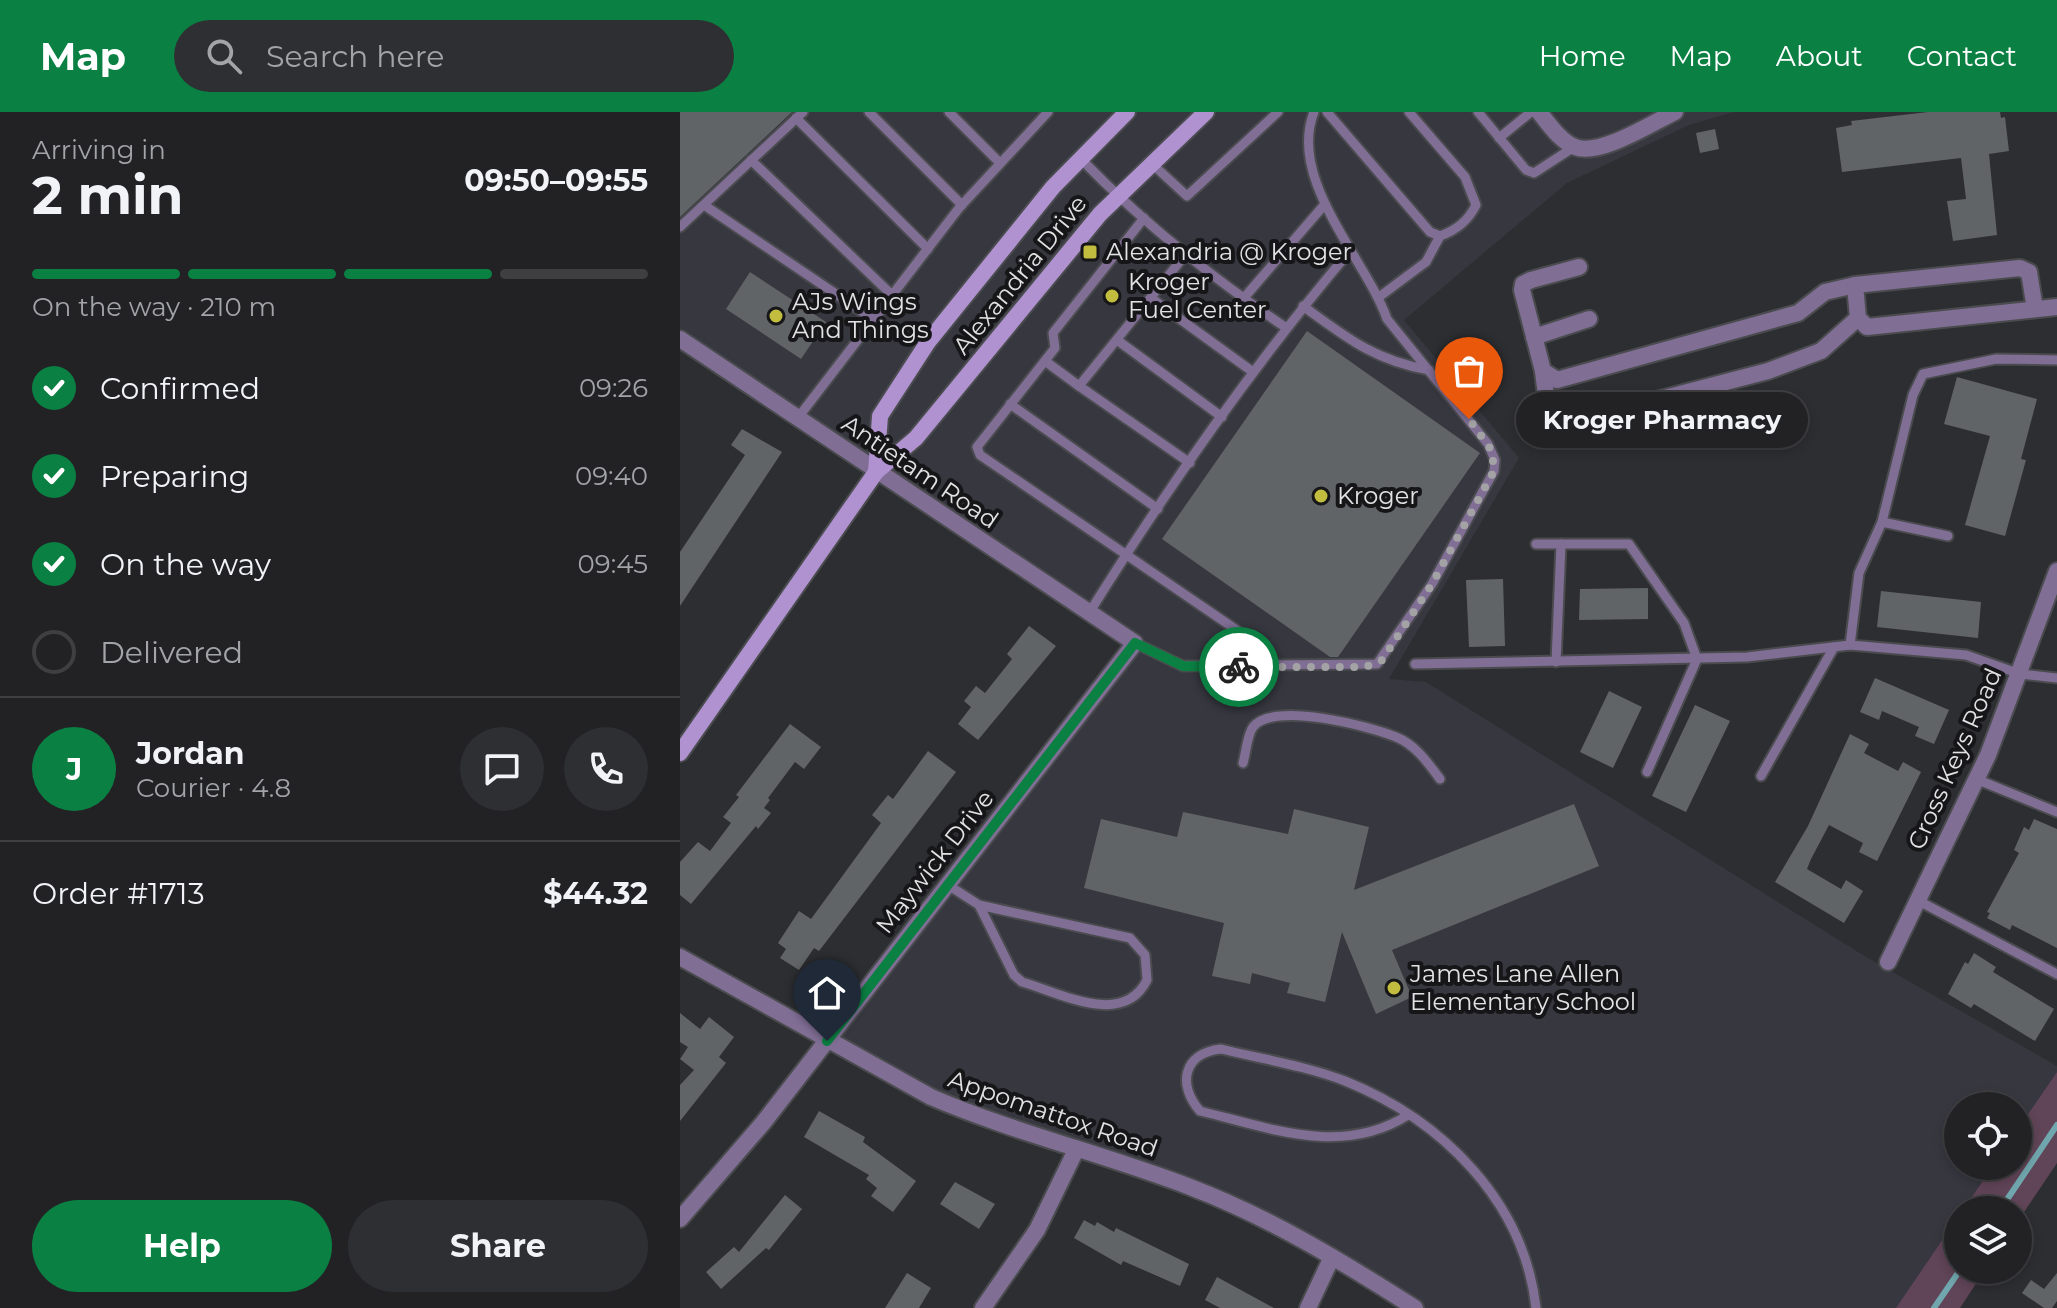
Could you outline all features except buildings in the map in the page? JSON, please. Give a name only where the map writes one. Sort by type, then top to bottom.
[{"type":"main road","name":"Alexandria Drive","points":[[876,472],[880,416],[928,342],[983,270],[1080,158],[1127,112]]},
{"type":"main road","name":"Alexandria Drive","points":[[680,753],[876,472],[916,438],[1023,305],[1117,196],[1206,112]]},
{"type":"street","points":[[1539,112],[1563,141],[1574,147],[1604,146],[1675,112]]},
{"type":"street","points":[[1579,267],[1523,284],[1543,371],[1548,411],[1569,423],[1768,371],[1821,351],[1858,318]]},
{"type":"street","points":[[1543,371],[1557,380],[1643,357],[1798,313],[1825,292],[1855,285],[2020,268],[2029,272],[2035,309]]},
{"type":"street","points":[[1855,285],[1858,318],[1867,327],[2057,307]]},
{"type":"street","points":[[1534,337],[1589,319]]},
{"type":"street","name":"Antietam Road","points":[[680,339],[1135,643]]},
{"type":"street","name":"Cross Keys Road","points":[[1888,962],[1976,779],[2020,674],[2057,571]]},
{"type":"street","name":"Maywick Drive","points":[[680,1219],[704,1196],[827,1041],[1135,643]]},
{"type":"street","name":"Appomattox Road","points":[[680,957],[931,1097],[1076,1150],[1193,1188],[1332,1257],[1415,1308]]},
{"type":"street","points":[[983,1308],[1037,1230],[1076,1150]]},
{"type":"street","points":[[1308,1308],[1332,1257]]},
{"type":"lane","points":[[869,112],[962,205]]},
{"type":"lane","points":[[949,112],[1000,163]]},
{"type":"lane","points":[[1150,162],[1187,196],[1278,112]]},
{"type":"lane","points":[[1135,643],[1183,666],[1377,664],[1432,584],[1494,471],[1495,460],[1488,444],[1387,319],[1379,297],[1325,204],[1313,171],[1310,144],[1314,112]]},
{"type":"lane","points":[[1327,112],[1430,232],[1440,236]]},
{"type":"lane","points":[[1379,297],[1426,262],[1440,236],[1453,231],[1470,217],[1476,205],[1472,189],[1409,112]]},
{"type":"lane","points":[[1478,112],[1526,170],[1534,173],[1574,147]]},
{"type":"lane","points":[[1499,138],[1531,112]]},
{"type":"lane","points":[[797,419],[962,205],[1042,114]]},
{"type":"lane","points":[[680,227],[799,115],[928,249]]},
{"type":"lane","points":[[1080,158],[1117,196],[1186,254],[1285,327]]},
{"type":"lane","points":[[751,160],[892,295]]},
{"type":"lane","points":[[1243,299],[1325,204]]},
{"type":"lane","points":[[704,205],[873,319]]},
{"type":"lane","points":[[1144,218],[1053,333],[1055,348],[979,441],[980,455],[1244,635],[1251,650],[1250,667]]},
{"type":"lane","points":[[1089,613],[1125,555],[1285,327],[1350,251]]},
{"type":"lane","points":[[1079,386],[1186,254]]},
{"type":"lane","points":[[1151,298],[1253,372]]},
{"type":"lane","points":[[1303,306],[1356,344],[1392,364],[1429,370]]},
{"type":"lane","points":[[1117,340],[1222,417]]},
{"type":"lane","points":[[1850,645],[1859,573],[1882,522],[1913,395],[1923,374],[1996,359],[2057,360]]},
{"type":"lane","points":[[1045,361],[1190,463]]},
{"type":"lane","points":[[1010,404],[1158,509]]},
{"type":"lane","points":[[1882,522],[1948,536]]},
{"type":"lane","points":[[1536,544],[1629,544],[1684,623],[1697,659],[1647,772]]},
{"type":"lane","points":[[1556,662],[1561,544]]},
{"type":"lane","points":[[1415,664],[1697,659],[1850,645],[1966,655],[2020,674],[2057,678]]},
{"type":"lane","points":[[1761,776],[1834,647]]},
{"type":"lane","points":[[1243,763],[1252,728],[1266,718],[1283,715],[1333,720],[1397,738],[1423,756],[1440,779]]},
{"type":"lane","points":[[1976,779],[2057,812]]},
{"type":"lane","points":[[948,885],[979,905],[1130,938],[1145,955],[1147,980],[1131,1001],[1107,1006],[1022,982],[1014,975],[979,905]]},
{"type":"lane","points":[[1917,900],[2057,974]]},
{"type":"lane","points":[[1408,1115],[1390,1126],[1341,1139],[1302,1136],[1200,1111],[1189,1099],[1184,1081],[1187,1067],[1197,1057],[1207,1050],[1221,1049],[1344,1081],[1408,1115],[1457,1149],[1492,1193],[1525,1256],[1536,1308]]},
{"type":"shaded area","points":[[680,112],[1734,112],[1689,125],[1567,183],[1404,320],[1519,458],[1389,679],[1426,682],[1863,955],[2057,1066],[2057,1125],[2032,1162],[2032,1092],[1944,1092],[1944,1180],[2020,1180],[2009,1196],[1944,1196],[1944,1284],[1950,1284],[1935,1308],[1415,1308],[1258,1218],[974,1116],[827,1041],[1135,643],[680,339]]},
{"type":"shaded area","points":[[2057,1072],[2057,1163],[2032,1200],[2032,1196],[1973,1196],[1983,1180],[2032,1180],[2032,1109]]},
{"type":"shaded area","points":[[1944,1238],[1944,1284],[1976,1284],[1960,1308],[1896,1308]]},
{"type":"waterway","points":[[2009,1196],[2057,1125]]},
{"type":"waterway","points":[[1934,1308],[1950,1284]]},
{"type":"way so far","points":[[1239,667],[1365,667],[1382,660],[1432,584],[1494,471],[1492,451],[1469,419]]},
{"type":"place","name":"Alexandria @ Kroger","points":[[1090,252]]},
{"type":"place","name":"Kroger Fuel Center","points":[[1112,296]]},
{"type":"place","name":"AJs Wings And Things","points":[[776,316]]},
{"type":"place","name":"Kroger Pharmacy","points":[[1469,419]]},
{"type":"place","name":"Kroger","points":[[1321,496]]},
{"type":"place","name":"James Lane Allen Elementary School","points":[[1394,988]]},
{"type":"route","points":[[827,1041],[1135,643],[1183,666],[1239,667]]}]
